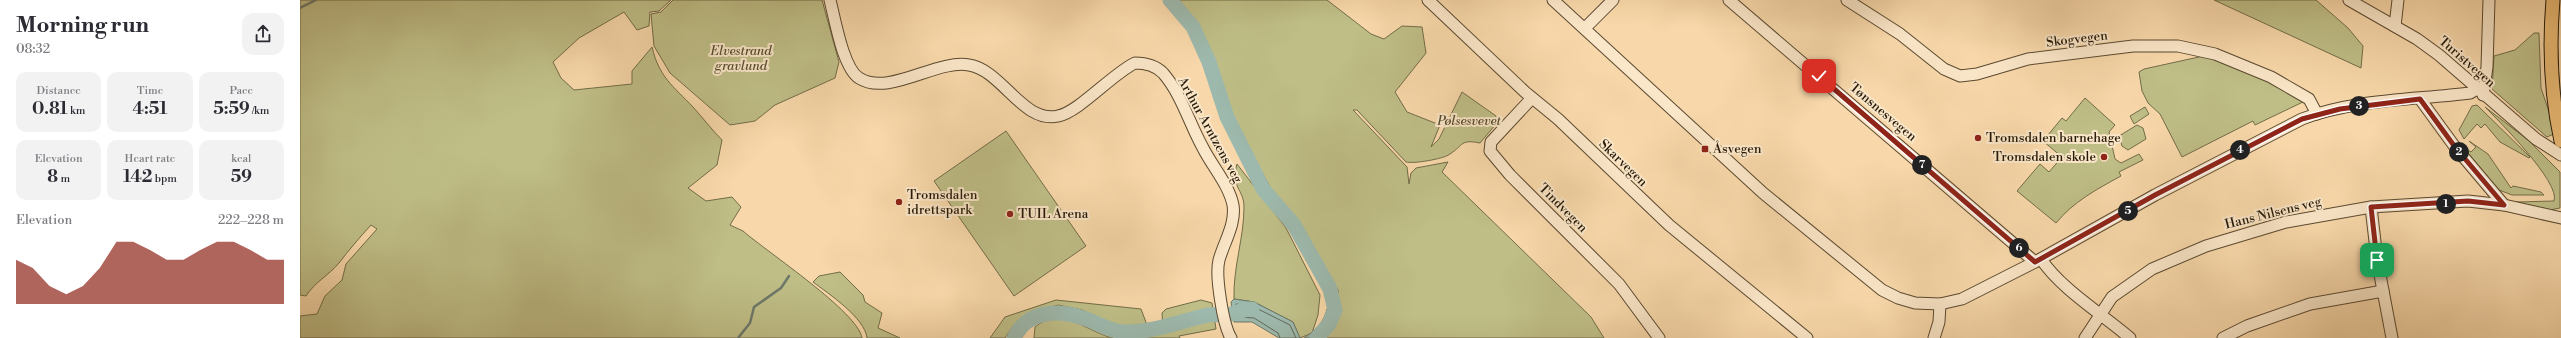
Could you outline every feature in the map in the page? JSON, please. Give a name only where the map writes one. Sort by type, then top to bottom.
[{"type":"main road","points":[[2553,0],[2550,48],[2559,111],[2556,119],[2561,141]]},
{"type":"street","name":"Arthur Arntzens veg","points":[[830,0],[847,62],[859,78],[867,81],[883,83],[945,66],[969,65],[991,74],[1025,106],[1040,116],[1048,117],[1058,116],[1069,111],[1129,66],[1145,63],[1155,67],[1163,73],[1178,95],[1202,148],[1231,200],[1233,217],[1218,268],[1221,295],[1229,333]]},
{"type":"street","name":"Skarvegen","points":[[1428,0],[1532,98],[1558,119],[1669,225],[1807,338]]},
{"type":"street","points":[[1553,0],[1752,184],[1882,290],[1913,302],[1940,304],[1962,299],[2038,261],[2155,195],[2287,126],[2317,114],[2373,103],[2480,92],[2487,64],[2489,0]]},
{"type":"street","points":[[1585,28],[1613,0]]},
{"type":"street","name":"Tønsnesvegen","points":[[1729,0],[2048,269],[2068,288],[2101,313],[2130,338]]},
{"type":"street","name":"Skogvegen","points":[[1847,0],[1900,34],[1944,69],[1960,76],[1977,74],[2028,59],[2143,45],[2178,46],[2215,54],[2271,77],[2308,99],[2317,114]]},
{"type":"street","name":"Turistvegen","points":[[2349,0],[2395,26],[2439,55],[2536,139],[2561,155]]},
{"type":"street","points":[[2395,26],[2398,0]]},
{"type":"street","name":"Tindvegen","points":[[1532,98],[1491,142],[1490,151],[1510,175],[1619,284],[1659,338]]},
{"type":"street","points":[[2420,99],[2455,147],[2504,205]]},
{"type":"street","name":"Hans Nilsens veg","points":[[2085,338],[2112,297],[2163,263],[2186,253],[2286,222],[2371,207],[2468,201],[2504,205],[2559,216]]},
{"type":"street","points":[[2371,207],[2383,291],[2392,338]]},
{"type":"street","points":[[2223,338],[2253,324],[2310,304],[2383,291]]},
{"type":"street","points":[[1934,338],[1939,322],[1940,304]]},
{"type":"green space","points":[[300,0],[671,0],[659,11],[650,12],[649,26],[637,30],[624,12],[579,38],[553,62],[561,78],[574,90],[632,84],[632,71],[652,47],[663,74],[673,87],[722,140],[717,165],[688,188],[706,201],[732,197],[741,207],[730,225],[743,231],[829,298],[857,327],[862,338],[300,338],[300,316],[317,314],[325,296],[342,280],[346,264],[377,229],[371,225],[339,263],[313,287],[306,296],[300,295]]},
{"type":"green space","name":"Elvestrand gravlund","points":[[673,0],[822,0],[839,62],[835,78],[775,105],[755,121],[730,125],[670,73],[654,46],[651,14],[661,12]]},
{"type":"green space","name":"Pølsesvevet","points":[[1170,0],[1327,0],[1371,34],[1384,39],[1402,26],[1422,27],[1426,53],[1395,92],[1407,112],[1440,125],[1431,147],[1439,139],[1462,92],[1496,116],[1496,124],[1480,143],[1465,142],[1447,156],[1442,158],[1428,161],[1406,162],[1357,110],[1353,110],[1407,167],[1409,184],[1411,173],[1416,168],[1448,162],[1442,172],[1591,317],[1604,338],[1326,338],[1339,311],[1338,290],[1298,220],[1270,187],[1231,115],[1193,26]]},
{"type":"green space","points":[[2214,0],[2316,0],[2348,28],[2363,46],[2361,68]]},
{"type":"green space","points":[[2534,33],[2539,33],[2541,88],[2556,133],[2547,137],[2492,89],[2494,56],[2515,50]]},
{"type":"green space","points":[[2208,55],[2264,76],[2305,101],[2255,125],[2253,121],[2182,157],[2160,114],[2148,103],[2142,91],[2139,72],[2144,69]]},
{"type":"green space","points":[[2085,98],[2115,125],[2109,132],[2115,159],[2121,163],[2139,154],[2143,160],[2119,172],[2121,176],[2078,202],[2056,223],[2017,191],[2040,164],[2049,172],[2062,157],[2043,141],[2062,118],[2066,121]]},
{"type":"green space","points":[[2477,105],[2530,157],[2529,158],[2500,142],[2485,124],[2481,128],[2477,124],[2464,139],[2459,130],[2472,106]]},
{"type":"green space","points":[[2145,107],[2149,114],[2134,124],[2130,116]]},
{"type":"green space","points":[[2485,107],[2528,140],[2560,172],[2560,208],[2550,210],[2517,202],[2554,201],[2554,192],[2539,167],[2527,152]]},
{"type":"green space","points":[[2137,125],[2143,128],[2146,139],[2128,150],[2122,146],[2119,136]]},
{"type":"green space","name":"TUIL Arena","points":[[1006,131],[1086,246],[1014,296],[934,181]]},
{"type":"green space","points":[[2469,141],[2488,154],[2511,188],[2513,186],[2541,192],[2544,195],[2512,195],[2499,190],[2466,151],[2464,147],[2471,152],[2476,147]]},
{"type":"green space","points":[[1237,164],[1286,228],[1320,295],[1318,315],[1312,333],[1300,338],[1293,322],[1254,302],[1234,299],[1235,275],[1244,219],[1242,196],[1235,178]]},
{"type":"green space","points":[[840,272],[863,295],[865,302],[882,313],[878,328],[900,338],[867,338],[865,330],[860,322],[837,300],[813,282],[819,276]]},
{"type":"green space","points":[[1056,300],[1141,309],[1147,325],[1124,326],[1109,323],[1082,310],[1058,305],[1032,313],[1013,326],[1005,338],[990,338],[1005,317]]},
{"type":"green space","points":[[1201,300],[1212,303],[1216,329],[1179,336],[1180,338],[1034,338],[1035,327],[1044,321],[1054,319],[1072,321],[1109,337],[1136,336],[1157,333],[1163,331],[1162,313],[1166,309]]},
{"type":"water","points":[[1330,289],[1333,319],[1327,337],[1304,338],[1321,323],[1328,305]]},
{"type":"water","points":[[1234,299],[1254,302],[1293,322],[1300,338],[1279,338],[1252,322],[1234,322],[1231,302]]},
{"type":"waterway","points":[[300,8],[316,0]]},
{"type":"waterway","points":[[1170,0],[1193,27],[1209,62],[1227,117],[1263,189],[1294,225],[1330,289],[1335,310],[1329,324],[1317,338]]},
{"type":"waterway","points":[[738,338],[750,323],[754,307],[781,288],[789,276]]},
{"type":"waterway","points":[[1014,338],[1019,329],[1026,323],[1034,318],[1051,313],[1061,313],[1086,319],[1116,331],[1133,332],[1154,329],[1207,315],[1228,315],[1252,309]]},
{"type":"place","name":"Tromsdalen barnehage","points":[[1978,138]]},
{"type":"place","name":"Åsvegen","points":[[1705,149]]},
{"type":"place","name":"Tromsdalen skole","points":[[2104,157]]},
{"type":"place","name":"Tromsdalen idrettspark","points":[[899,202]]},
{"type":"place","name":"TUIL Arena","points":[[1010,214]]},
{"type":"route","points":[[1819,76],[2035,262],[2155,195],[2302,119],[2317,114],[2379,102],[2420,99],[2455,147],[2504,205],[2468,201],[2452,204],[2371,207],[2377,260]]}]
